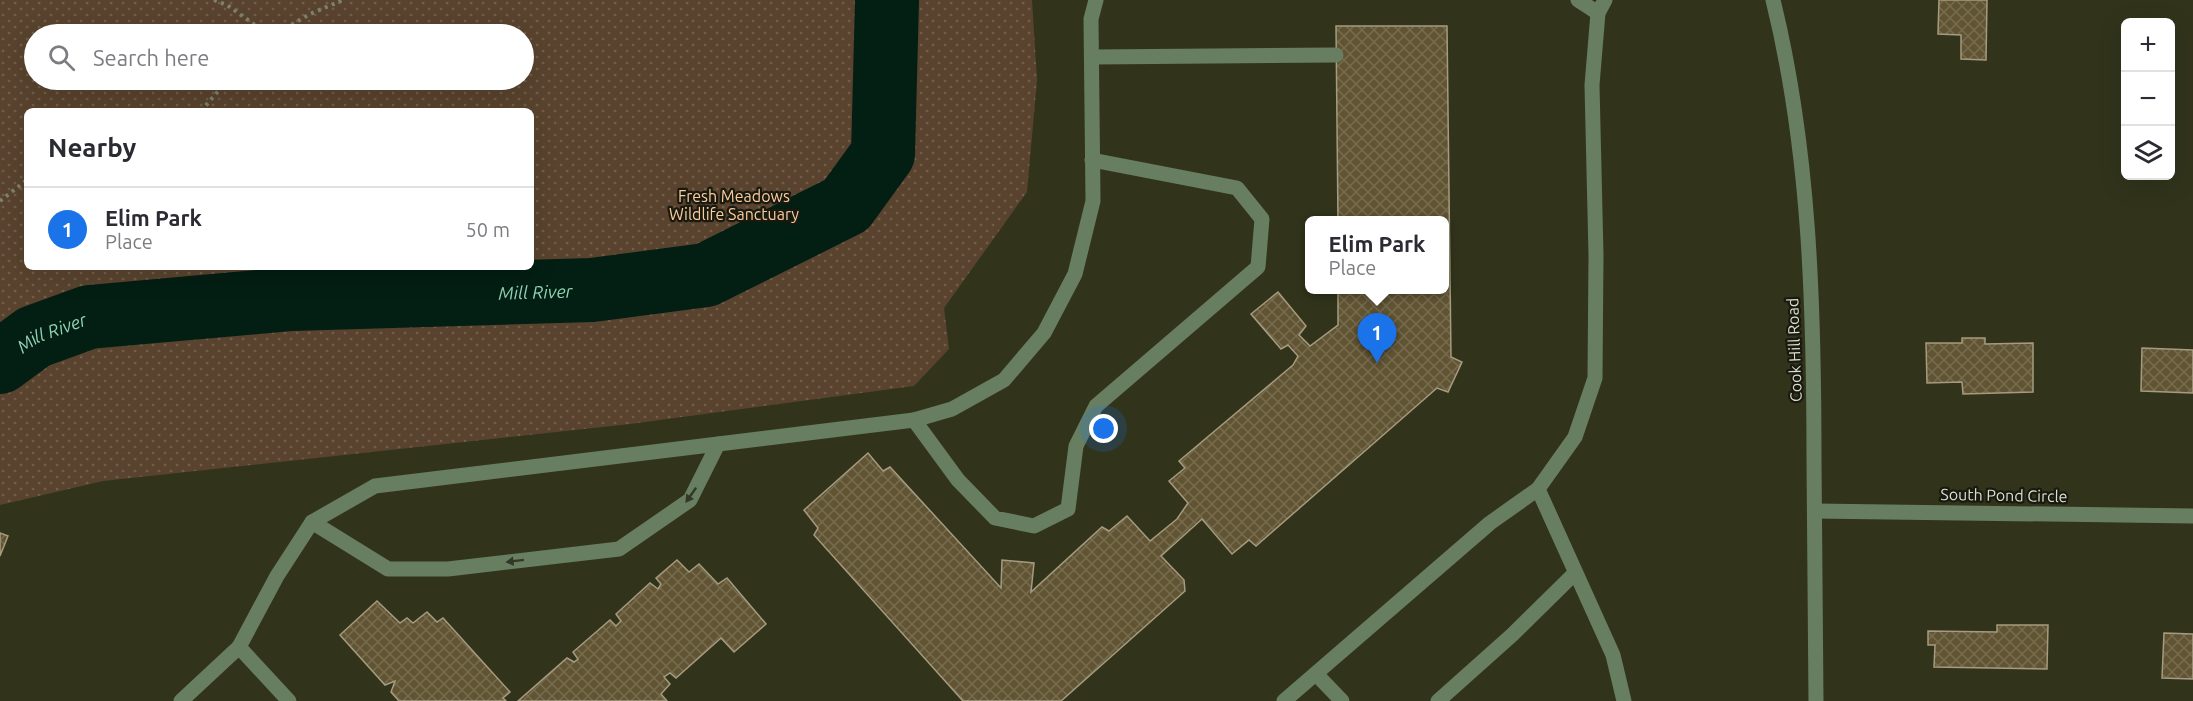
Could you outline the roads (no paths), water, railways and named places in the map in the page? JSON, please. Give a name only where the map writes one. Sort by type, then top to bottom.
[{"type":"street","points":[[181,701],[239,647],[277,576],[312,522],[375,486],[914,420],[952,409],[1004,380],[1044,333],[1075,273],[1093,201],[1091,19],[1096,0]]},
{"type":"street","points":[[1284,701],[1491,523],[1538,489],[1575,437],[1595,378],[1596,255],[1592,85],[1601,7],[1578,0]]},
{"type":"street","name":"Cook Hill Road","points":[[1773,0],[1791,93],[1806,205],[1814,349],[1816,701]]},
{"type":"street","points":[[1092,57],[1336,55]]},
{"type":"street","points":[[914,420],[958,480],[995,518],[1034,526],[1068,509],[1076,446],[1096,406],[1257,267],[1262,219],[1237,188],[1092,160]]},
{"type":"street","points":[[312,522],[388,569],[448,569],[619,549],[690,500],[718,444]]},
{"type":"street","points":[[1538,489],[1613,655],[1624,701]]},
{"type":"street","name":"South Pond Circle","points":[[1815,511],[2193,516]]},
{"type":"street","points":[[1438,701],[1512,635],[1575,573]]},
{"type":"street","points":[[239,647],[288,701]]},
{"type":"street","points":[[1316,674],[1342,701]]},
{"type":"waterway","name":"Mill River","points":[[0,362],[34,337],[89,317],[292,299],[592,290],[706,275],[846,205],[883,154],[887,0]]},
{"type":"place","name":"Elim Park","points":[[1377,363]]},
{"type":"park label","name":"Fresh Meadows Wildlife Sanctuary","points":[[734,205]]}]
